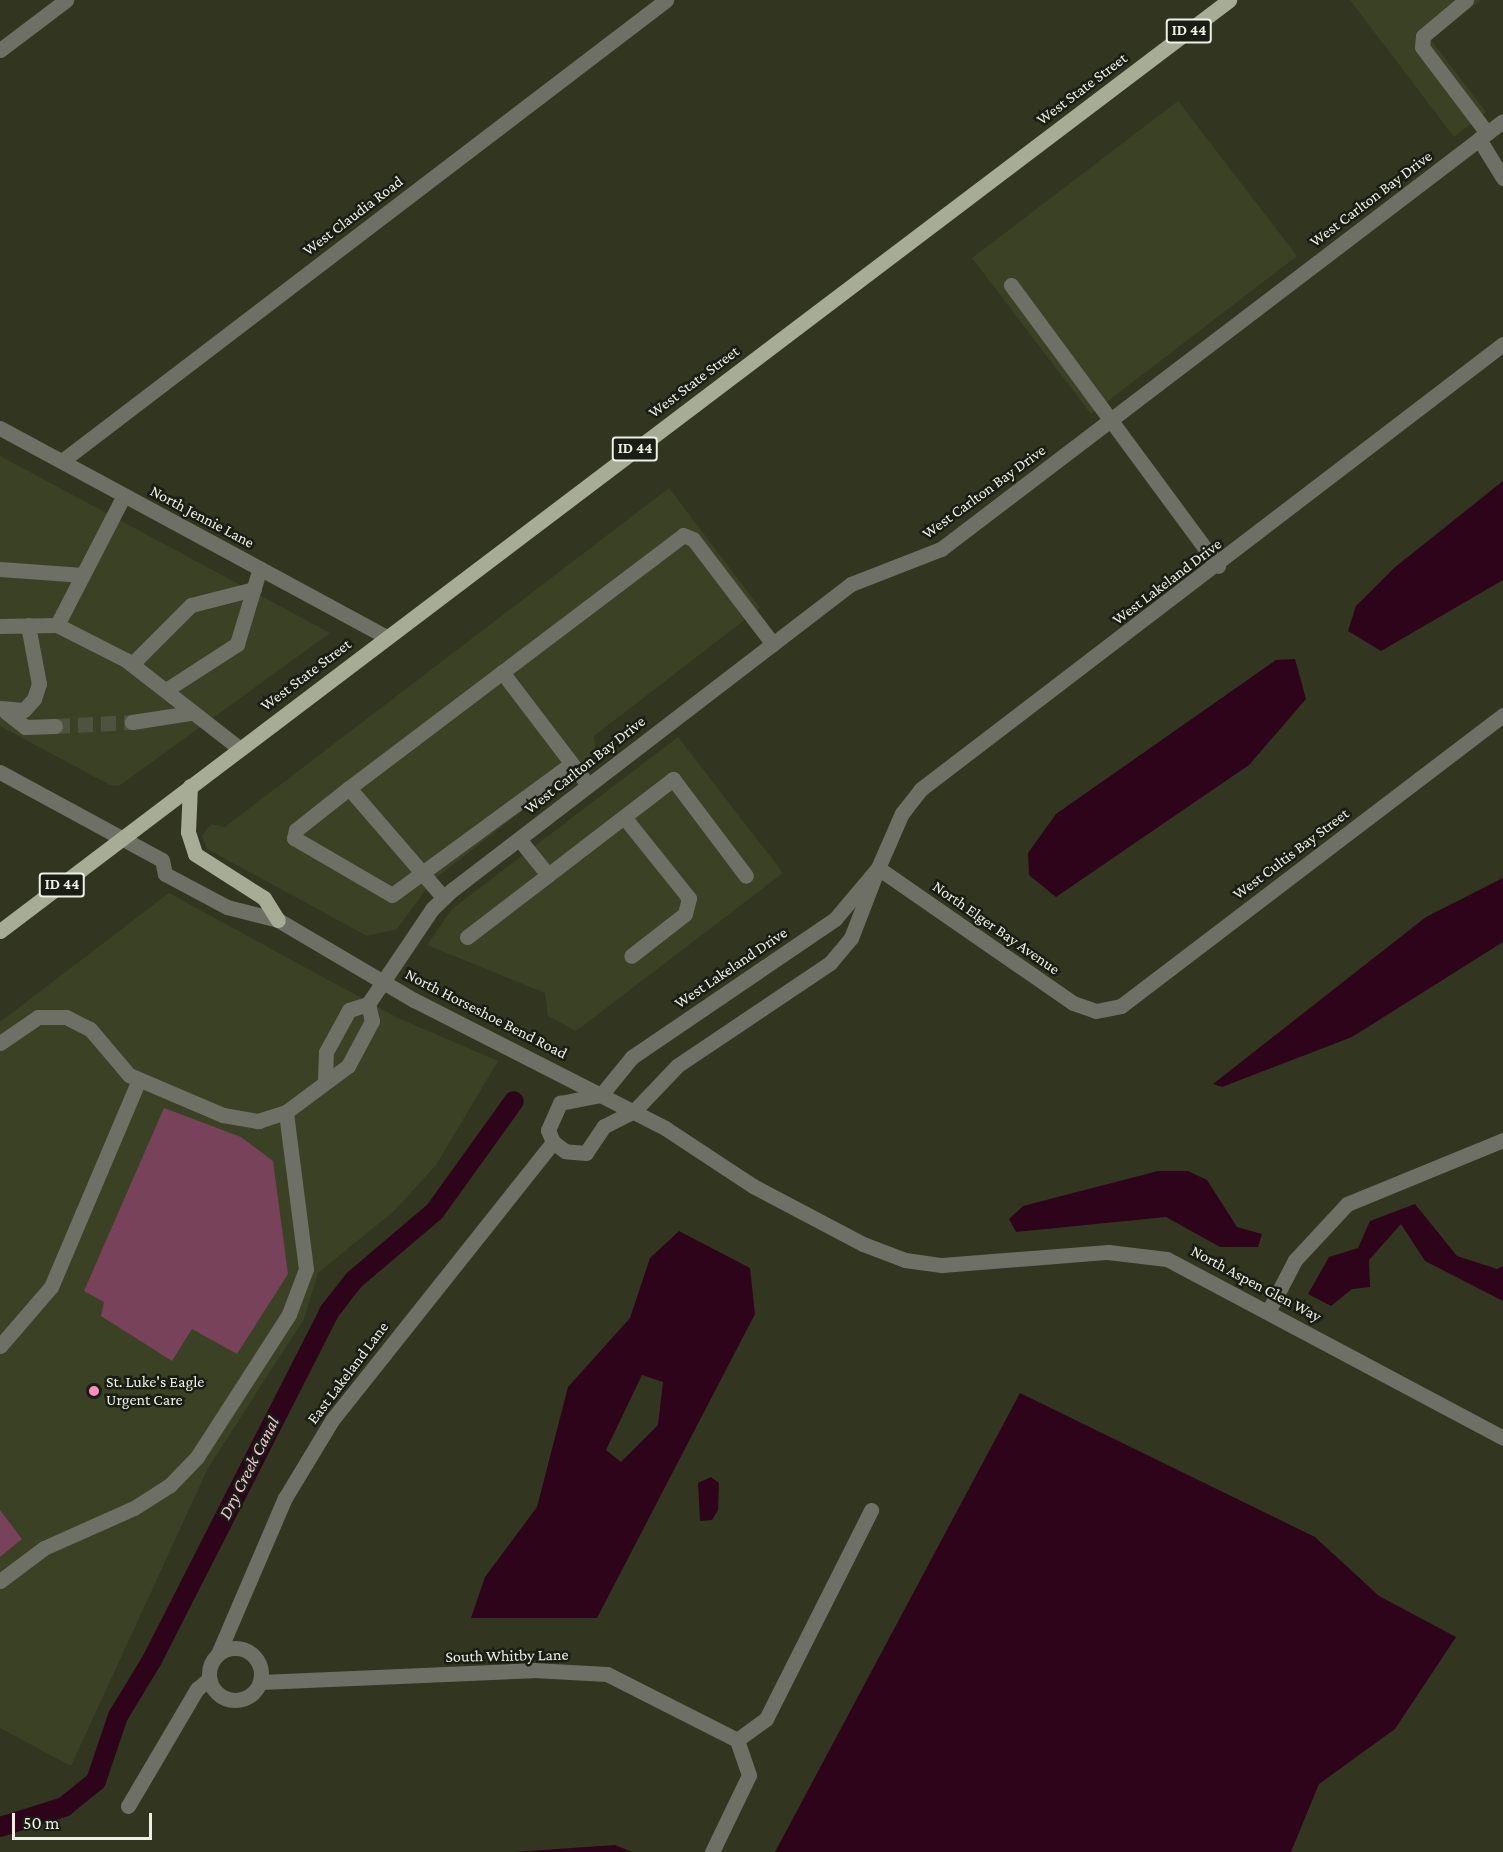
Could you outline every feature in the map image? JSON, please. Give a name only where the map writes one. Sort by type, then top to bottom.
[{"type":"main road","name":"West State Street","points":[[123,838],[1230,0]]},
{"type":"main road","points":[[190,786],[188,832],[195,854],[264,898],[278,920]]},
{"type":"main road","name":"ID 44","points":[[0,931],[123,838]]},
{"type":"street","points":[[0,50],[66,0]]},
{"type":"street","name":"West Claudia Road","points":[[62,461],[666,0]]},
{"type":"street","points":[[1466,0],[1423,36],[1422,47],[1483,136],[1503,178]]},
{"type":"street","name":"West Carlton Bay Drive","points":[[368,1004],[381,979],[443,897],[851,584],[941,549],[1503,121]]},
{"type":"street","points":[[1011,285],[1218,566]]},
{"type":"street","name":"West Lakeland Drive","points":[[634,1111],[677,1066],[830,963],[851,938],[902,813],[921,789],[1218,566],[1503,344]]},
{"type":"street","name":"North Jennie Lane","points":[[2,435],[62,461],[387,637]]},
{"type":"street","points":[[57,625],[124,495]]},
{"type":"street","points":[[572,764],[392,895],[384,894],[299,845],[296,830],[683,535],[693,539],[772,644]]},
{"type":"street","points":[[0,568],[82,575]]},
{"type":"street","points":[[166,690],[237,644],[260,568]]},
{"type":"street","points":[[132,664],[191,605],[254,588]]},
{"type":"street","points":[[3,710],[24,710],[39,684],[28,625]]},
{"type":"street","points":[[0,626],[57,625],[132,664],[191,713],[239,748]]},
{"type":"street","points":[[502,672],[588,785]]},
{"type":"street","points":[[3,710],[25,728],[55,726]]},
{"type":"street","points":[[132,722],[191,713]]},
{"type":"street","name":"West Cultis Bay Street","points":[[1096,1011],[1121,1006],[1503,714]]},
{"type":"street","name":"North Horseshoe Bend Road","points":[[0,772],[162,860],[165,874],[227,907],[278,920],[381,979],[634,1111],[753,1186],[862,1244]]},
{"type":"street","points":[[467,937],[673,778],[746,876]]},
{"type":"street","points":[[349,788],[443,897]]},
{"type":"street","points":[[624,817],[689,898],[685,914],[630,956]]},
{"type":"street","points":[[519,839],[548,875]]},
{"type":"street","name":"West Lakeland Drive","points":[[601,1095],[632,1057],[835,919],[878,868]]},
{"type":"street","name":"North Elger Bay Avenue","points":[[878,868],[1073,1003],[1096,1011]]},
{"type":"street","points":[[0,1043],[38,1017],[66,1017],[90,1029],[119,1066],[139,1080],[242,1120],[286,1112],[325,1080],[348,1066],[372,1022],[368,1004],[349,1010],[326,1053],[325,1080]]},
{"type":"street","points":[[0,1346],[51,1287],[139,1080]]},
{"type":"street","points":[[601,1095],[560,1104],[548,1130],[553,1142],[565,1151],[586,1153],[604,1126],[634,1111]]},
{"type":"street","points":[[0,1581],[44,1548],[134,1508],[170,1485],[197,1457],[289,1314],[306,1269],[286,1112]]},
{"type":"street","points":[[1269,1310],[1295,1260],[1347,1204],[1503,1140]]},
{"type":"street","name":"East Lakeland Lane","points":[[218,1654],[285,1498],[332,1420],[553,1142]]},
{"type":"street","name":"North Aspen Glen Way","points":[[862,1244],[905,1260],[942,1264],[1145,1254],[1188,1267],[1503,1438]]},
{"type":"street","points":[[712,1852],[749,1775],[737,1740],[765,1719],[872,1510]]},
{"type":"street","points":[[128,1806],[197,1689],[209,1679],[218,1654],[237,1648],[255,1656],[261,1682],[247,1697],[227,1699],[209,1679]]},
{"type":"street","name":"South Whitby Lane","points":[[261,1682],[533,1670],[607,1674],[737,1740]]},
{"type":"shaded area","points":[[1350,0],[1481,0],[1431,40],[1486,112],[1454,137]]},
{"type":"shaded area","points":[[1178,101],[1297,256],[1091,414],[972,258]]},
{"type":"shaded area","points":[[0,456],[330,633],[119,786],[110,785],[0,726]]},
{"type":"shaded area","points":[[1503,481],[1503,580],[1381,651],[1348,631],[1356,606],[1394,568]]},
{"type":"shaded area","points":[[669,488],[760,608],[594,736],[596,754],[433,880],[397,929],[367,936],[207,849],[202,836],[211,824],[225,827]]},
{"type":"shaded area","points":[[1295,659],[1306,699],[1249,765],[1056,897],[1029,875],[1028,853],[1056,814],[1276,660]]},
{"type":"shaded area","points":[[678,737],[783,873],[576,1031],[548,1016],[545,993],[427,945],[452,909]]},
{"type":"shaded area","points":[[1503,878],[1503,942],[1352,1037],[1222,1087],[1213,1084],[1426,917]]},
{"type":"shaded area","points":[[169,893],[398,1018],[498,1061],[436,1165],[394,1211],[318,1273],[304,1319],[208,1468],[71,1766],[0,1728],[0,1022]]},
{"type":"shaded area","points":[[164,1108],[241,1137],[273,1161],[288,1274],[237,1354],[192,1329],[172,1361],[101,1316],[104,1302],[84,1291]]},
{"type":"shaded area","points":[[1158,1171],[1188,1171],[1207,1180],[1237,1227],[1262,1234],[1258,1247],[1220,1247],[1166,1217],[1016,1232],[1009,1219],[1023,1206]]},
{"type":"shaded area","points":[[1415,1204],[1457,1256],[1497,1269],[1503,1266],[1503,1301],[1425,1261],[1401,1224],[1369,1260],[1370,1287],[1352,1289],[1331,1306],[1308,1294],[1329,1257],[1358,1248],[1370,1221]]},
{"type":"shaded area","points":[[679,1231],[750,1268],[755,1314],[597,1618],[471,1618],[485,1577],[537,1507],[568,1387],[630,1318],[650,1258]],"holes":[[[642,1375],[663,1382],[658,1425],[621,1462],[606,1450]]]},
{"type":"shaded area","points":[[1020,1393],[1315,1537],[1379,1596],[1456,1637],[1395,1729],[1319,1784],[1291,1852],[775,1852]]},
{"type":"shaded area","points":[[711,1477],[719,1483],[718,1510],[712,1520],[700,1521],[698,1483]]},
{"type":"shaded area","points":[[0,1510],[22,1539],[0,1557]]},
{"type":"shaded area","points":[[615,1845],[632,1852],[515,1852]]},
{"type":"waterway","name":"Dry Creek Canal","points":[[0,1827],[64,1807],[96,1781],[118,1716],[152,1660],[329,1312],[354,1280],[435,1211],[514,1101]]},
{"type":"tunnel","points":[[55,726],[132,722]]},
{"type":"place","name":"St. Luke's Eagle Urgent Care","points":[[94,1391]]}]
